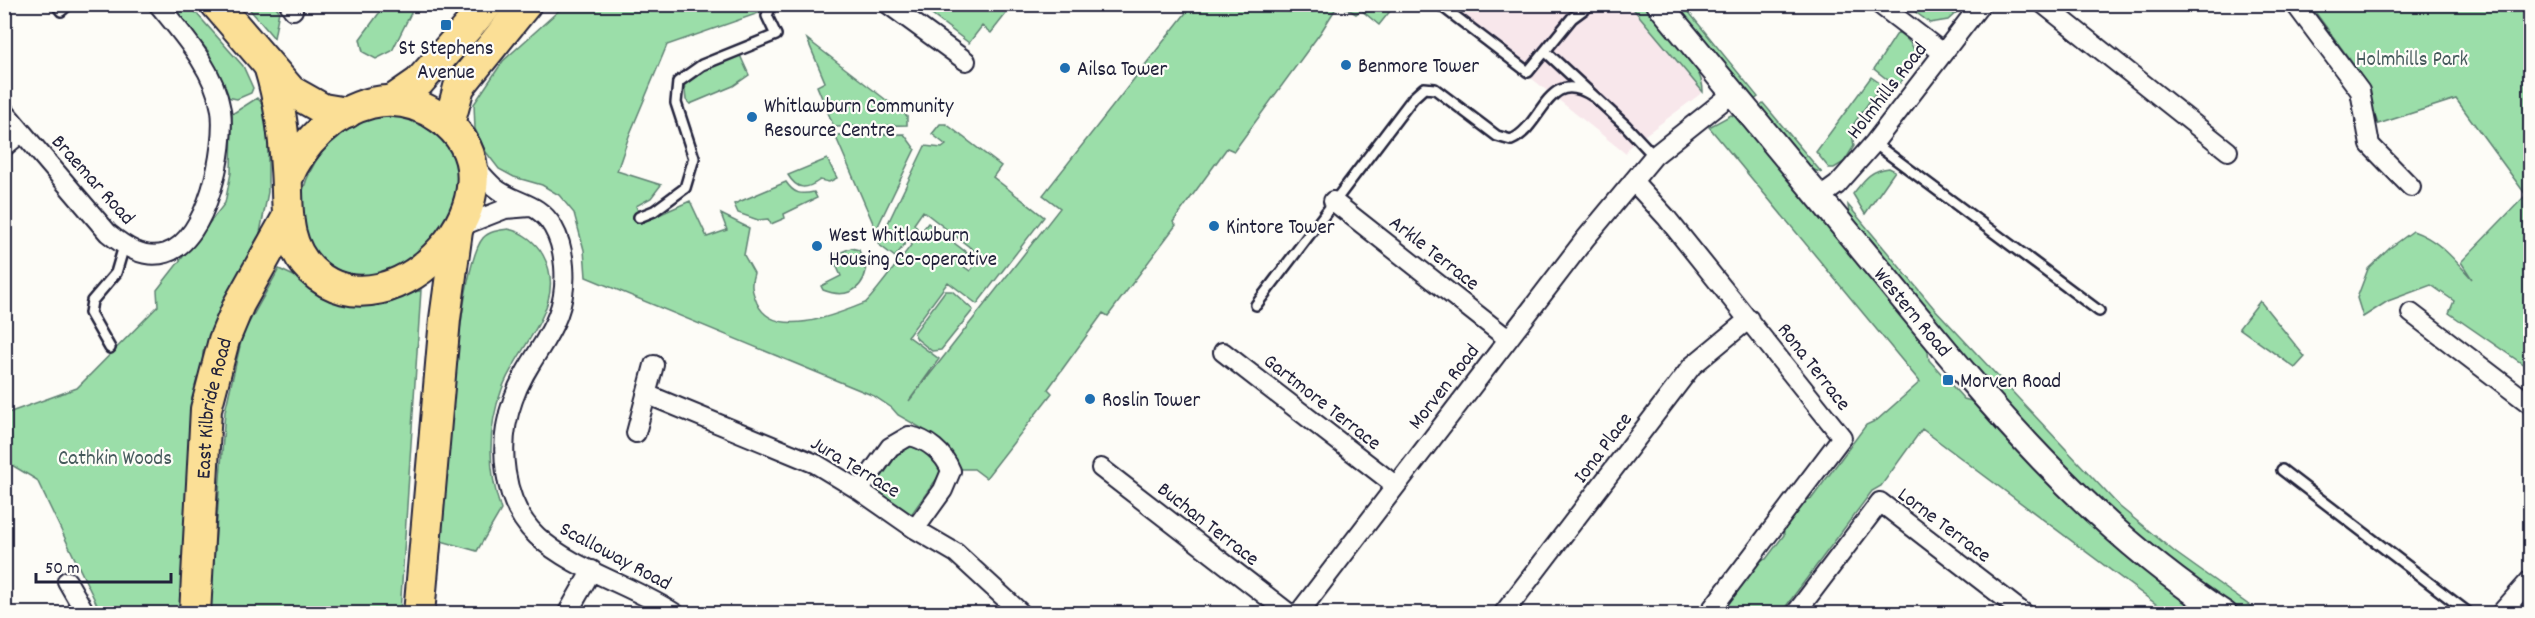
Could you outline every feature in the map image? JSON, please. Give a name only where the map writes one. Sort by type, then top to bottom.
[{"type":"main road","points":[[216,4],[291,91],[323,109],[346,113]]},
{"type":"main road","points":[[393,100],[419,82],[488,4]]},
{"type":"main road","points":[[449,124],[459,87],[526,4]]},
{"type":"main road","points":[[270,69],[282,117],[287,179],[287,218],[293,245],[304,263],[321,279],[356,290],[377,288],[399,282],[418,273],[439,254],[458,229],[467,208],[471,186],[471,162],[466,148],[449,124],[416,104],[393,100],[370,103],[346,113],[324,127],[295,160],[287,179]]},
{"type":"main road","name":"East Kilbride Road","points":[[195,614],[206,409],[224,340],[239,304],[287,218]]},
{"type":"main road","points":[[419,614],[445,319],[458,229]]},
{"type":"street","name":"Braemar Road","points":[[4,111],[108,233],[124,246],[147,254],[166,253],[176,248],[197,224],[206,208],[219,161],[221,111],[201,61],[189,42],[158,4]]},
{"type":"street","points":[[888,4],[966,61]]},
{"type":"street","name":"Western Road","points":[[1659,4],[1947,353],[2067,487],[2129,542],[2193,593],[2225,614]]},
{"type":"street","points":[[1879,4],[1943,53]]},
{"type":"street","name":"Holmhills Road","points":[[1819,198],[1837,185],[1874,143],[1981,4]]},
{"type":"street","points":[[2043,4],[2228,151]]},
{"type":"street","points":[[2295,4],[2360,91],[2370,145],[2411,187]]},
{"type":"street","name":"Morven Road","points":[[1298,614],[1395,485],[1633,181],[1654,156],[1733,93]]},
{"type":"street","points":[[4,147],[22,132]]},
{"type":"street","name":"Scalloway Road","points":[[471,162],[495,188],[532,206],[547,218],[557,236],[563,254],[566,288],[560,313],[512,400],[508,421],[505,470],[514,505],[535,534],[548,547],[676,614]]},
{"type":"street","name":"Rona Terrace","points":[[1633,181],[1666,217],[1842,437],[1708,614]]},
{"type":"street","name":"Arkle Terrace","points":[[1333,201],[1508,339]]},
{"type":"street","points":[[458,229],[505,209],[532,206]]},
{"type":"street","points":[[2411,313],[2530,405]]},
{"type":"street","name":"Iona Place","points":[[1503,614],[1692,366],[1749,319]]},
{"type":"street","name":"Gartmore Terrace","points":[[1223,352],[1395,485]]},
{"type":"street","points":[[636,433],[654,365]]},
{"type":"street","name":"Jura Terrace","points":[[646,394],[816,464],[956,553],[1022,614]]},
{"type":"street","points":[[859,490],[890,447],[909,436],[921,438],[946,459],[951,471],[943,490],[915,529]]},
{"type":"street","name":"Buchan Terrace","points":[[1101,468],[1290,614]]},
{"type":"street","name":"Lorne Terrace","points":[[1795,614],[1880,502],[2003,607],[2025,614]]},
{"type":"street","points":[[567,614],[592,570]]},
{"type":"street","points":[[2500,614],[2530,580]]},
{"type":"street","points":[[67,581],[86,614]]},
{"type":"lane","points":[[56,4],[61,11],[69,4]]},
{"type":"lane","points":[[639,217],[654,211],[685,188],[694,158],[676,103],[678,82],[702,66],[776,35],[767,16],[771,4]]},
{"type":"lane","points":[[1439,4],[1528,72],[1572,18],[1591,4]]},
{"type":"lane","points":[[1545,51],[1654,156]]},
{"type":"lane","points":[[1256,305],[1333,201],[1413,98],[1424,88],[1435,89],[1497,136],[1511,140],[1522,132],[1559,90],[1570,87],[1582,89],[1593,96]]},
{"type":"lane","points":[[1874,143],[2099,311]]},
{"type":"lane","points":[[110,348],[90,313],[93,301],[116,273],[124,246]]},
{"type":"lane","points":[[2282,470],[2470,614]]},
{"type":"shaded area","points":[[1440,5],[1645,5],[1704,81],[1703,92],[1629,147],[1626,154]]},
{"type":"green space","points":[[170,5],[189,5],[243,66],[253,88],[251,93],[237,99],[227,97],[208,51]]},
{"type":"green space","points":[[246,5],[275,5],[279,11],[274,38]]},
{"type":"green space","points":[[385,5],[415,5],[392,51],[376,59],[363,52],[360,39]]},
{"type":"green space","points":[[565,5],[763,5],[759,13],[667,45],[617,171],[661,185],[651,198],[636,206],[643,222],[690,201],[707,237],[727,230],[721,214],[749,228],[744,255],[754,273],[752,285],[754,295],[765,314],[777,321],[792,323],[823,318],[865,303],[928,223],[967,253],[959,263],[970,271],[981,256],[923,211],[914,224],[917,228],[895,257],[878,244],[925,146],[942,148],[946,145],[932,134],[940,124],[946,124],[1001,166],[993,177],[1044,217],[977,304],[948,282],[908,336],[939,359],[909,401],[1060,208],[1043,195],[1192,5],[1338,5],[1321,32],[1234,151],[1227,148],[1173,222],[1176,225],[1108,316],[1103,313],[1048,389],[1052,393],[986,478],[974,469],[960,469],[923,429],[898,415],[874,396],[586,277],[584,250],[574,213],[559,195],[542,185],[514,177],[499,169],[486,152],[475,129],[474,104],[503,61]]},
{"type":"green space","points":[[939,5],[1013,5],[991,33],[982,26],[969,43],[932,15]]},
{"type":"green space","points":[[1341,5],[1395,5],[1379,25],[1361,10],[1356,14]]},
{"type":"green space","points":[[1630,5],[1645,5],[1672,35],[1697,70],[1702,81],[1703,92]]},
{"type":"green space","points":[[1676,5],[1683,5],[1758,97],[1754,100]]},
{"type":"green space","points":[[1906,5],[1952,5],[1959,10],[1948,20],[1930,23]]},
{"type":"green space","name":"Holmhills Park","points":[[2310,5],[2530,5],[2530,369],[2449,313],[2454,301],[2431,285],[2388,301],[2363,317],[2357,298],[2368,269],[2390,248],[2413,231],[2431,239],[2472,279],[2461,262],[2526,195],[2456,99],[2378,124],[2359,72]]},
{"type":"green space","points":[[1898,32],[1912,45],[1915,56],[1911,68],[1900,83],[1893,84],[1874,69]]},
{"type":"green space","points":[[807,39],[907,116],[907,125],[834,127],[817,86],[825,82]]},
{"type":"green space","points":[[739,53],[749,75],[733,86],[690,104],[686,100],[684,82],[702,67]]},
{"type":"green space","points":[[1871,77],[1890,90],[1874,95],[1851,128],[1854,146],[1844,162],[1834,168],[1829,168],[1816,152]]},
{"type":"green space","name":"Cathkin Woods","points":[[257,98],[265,106],[268,121],[268,192],[259,238],[203,352],[190,564],[177,613],[101,613],[37,480],[5,461],[5,414],[77,388],[158,306],[157,290],[225,203],[231,173],[232,114]]},
{"type":"green space","points":[[1763,103],[1822,173],[1809,168],[1759,106]]},
{"type":"green space","points":[[383,114],[409,118],[430,128],[445,142],[454,160],[457,180],[455,201],[446,223],[431,244],[398,268],[379,275],[345,273],[321,259],[309,244],[302,227],[300,208],[303,189],[321,153],[335,138],[345,129],[357,123]]},
{"type":"green space","points":[[1731,115],[1747,121],[1926,336],[1929,360],[1964,399],[1982,404],[2216,613],[2168,613],[1922,429],[1881,486],[1872,491],[1781,613],[1716,613],[1756,561],[1766,559],[1784,535],[1783,527],[1801,502],[1812,498],[1866,425],[1877,420],[1920,382],[1709,127]]},
{"type":"green space","points":[[904,134],[915,149],[876,230],[835,135]]},
{"type":"green space","points":[[827,159],[837,178],[829,182],[820,180],[810,186],[802,187],[795,184],[788,175]]},
{"type":"green space","points":[[1889,168],[1895,171],[1865,214],[1853,194],[1872,173]]},
{"type":"green space","points":[[786,182],[795,191],[814,192],[817,198],[784,214],[785,218],[771,224],[768,219],[758,220],[738,213],[734,204]]},
{"type":"green space","points":[[1848,205],[1933,307],[2120,507],[2176,553],[2260,613],[2243,613],[2210,592],[2073,478],[1987,384],[1858,228],[1849,215]]},
{"type":"green space","points":[[508,229],[524,235],[540,250],[550,273],[550,291],[546,308],[509,373],[497,404],[491,449],[494,480],[501,510],[477,551],[441,541],[454,381],[466,291],[474,258],[485,236],[495,231]]},
{"type":"green space","points":[[851,248],[859,250],[866,271],[860,284],[850,292],[844,293],[837,294],[823,290],[821,286],[841,276],[832,256]]},
{"type":"green space","points":[[279,269],[347,301],[387,302],[421,290],[400,613],[210,614],[225,411],[243,333]]},
{"type":"green space","points":[[945,291],[952,291],[973,310],[941,350],[932,351],[917,339],[914,333]]},
{"type":"green space","points":[[2260,301],[2305,357],[2295,368],[2239,328]]},
{"type":"green space","points":[[908,444],[927,454],[941,469],[938,477],[910,516],[873,489],[902,448]]},
{"type":"place","name":"St Stephens Avenue","points":[[446,25]]},
{"type":"place","name":"Benmore Tower","points":[[1346,65]]},
{"type":"place","name":"Ailsa Tower","points":[[1065,68]]},
{"type":"place","name":"Whitlawburn Community Resource Centre","points":[[752,117]]},
{"type":"place","name":"Kintore Tower","points":[[1214,226]]},
{"type":"place","name":"West Whitlawburn Housing Co-operative","points":[[817,246]]},
{"type":"place","name":"Morven Road","points":[[1948,380]]},
{"type":"place","name":"Roslin Tower","points":[[1090,399]]}]
